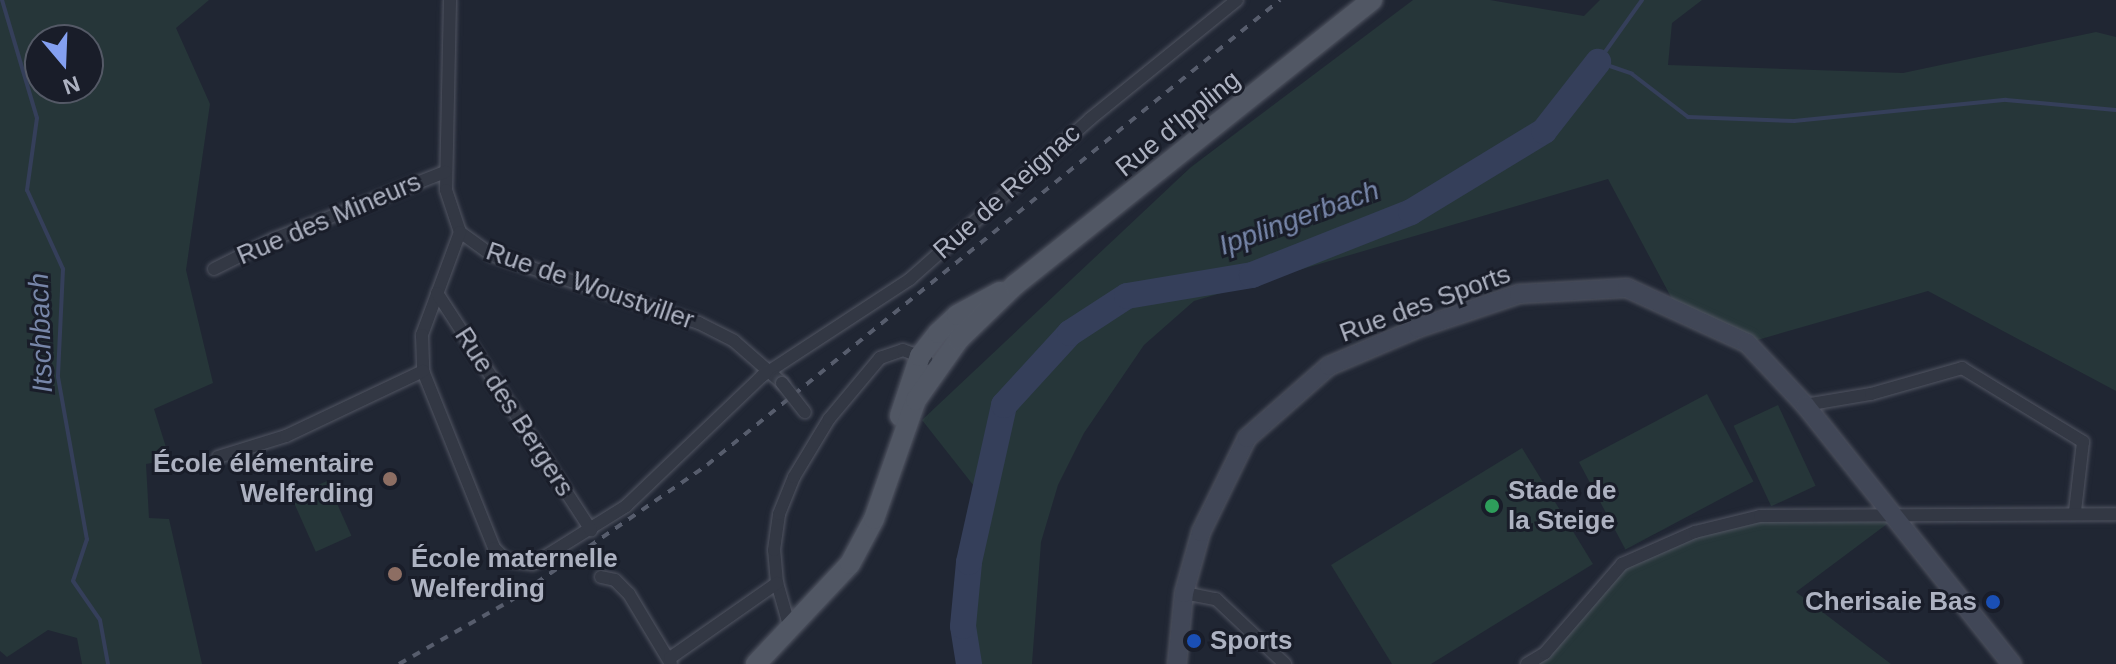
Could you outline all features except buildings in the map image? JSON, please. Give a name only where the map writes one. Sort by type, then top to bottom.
[{"type":"main road","name":"Rue d'Ippling","points":[[756,664],[791,632],[862,545],[928,361],[957,315],[1015,285],[1372,0]]},
{"type":"street","name":"Rue de Woustviller","points":[[450,0],[445,172],[449,204],[460,232],[492,255],[699,323],[734,341],[782,383],[819,434]]},
{"type":"street","name":"Rue de Reignac","points":[[423,371],[488,538],[501,556],[516,564],[533,564],[626,506],[768,371],[910,279],[1090,119],[1237,0]]},
{"type":"street","name":"Rue des Mineurs","points":[[214,269],[274,239],[445,172]]},
{"type":"street","points":[[218,457],[286,436],[423,371],[421,345],[460,232]]},
{"type":"street","name":"Rue des Sports","points":[[1177,664],[1184,593],[1201,532],[1247,438],[1329,366],[1418,328],[1519,294],[1627,288],[1747,343],[1805,405],[2012,664]]},
{"type":"street","name":"Rue des Bergers","points":[[437,293],[591,530]]},
{"type":"street","points":[[791,632],[777,583],[779,514],[819,434],[880,358],[903,350],[928,361]]},
{"type":"street","points":[[1805,405],[1871,394],[1962,368],[2083,442],[2075,511]]},
{"type":"street","points":[[1527,664],[1545,653],[1622,564],[1695,532],[1760,516],[1895,518],[2075,511],[2116,514]]},
{"type":"street","points":[[601,577],[622,585],[670,661],[777,583]]},
{"type":"street","points":[[1184,593],[1216,599],[1285,664]]},
{"type":"shaded area","points":[[0,0],[209,0],[176,28],[210,104],[186,270],[213,383],[154,409],[170,460],[146,464],[149,518],[169,519],[202,664],[82,664],[77,638],[48,630],[7,657],[0,651]]},
{"type":"shaded area","points":[[1413,0],[1490,0],[1584,16],[1600,0],[1702,0],[1672,23],[1668,65],[1903,73],[2096,32],[2116,37],[2116,391],[1928,291],[1747,343],[1679,312],[1608,179],[1194,301],[1144,345],[1084,433],[1058,485],[1041,542],[1032,664],[969,664],[963,626],[981,495],[922,420],[1191,167]]},
{"type":"shaded area","points":[[1707,394],[1753,481],[1625,549],[1579,462]]},
{"type":"shaded area","points":[[1778,405],[1816,486],[1771,506],[1734,426]]},
{"type":"shaded area","name":"Stade de la Steige","points":[[1522,448],[1593,564],[1431,664],[1392,664],[1331,565]]},
{"type":"shaded area","points":[[327,481],[351,536],[316,552],[291,497]]},
{"type":"shaded area","points":[[1760,516],[1895,518],[1796,592],[1891,664],[1527,664],[1622,564],[1695,532]]},
{"type":"waterway","name":"Itschbach","points":[[2,0],[37,118],[27,190],[63,269],[58,377],[87,539],[73,581],[100,620],[108,664]]},
{"type":"waterway","points":[[1642,0],[1598,62],[1632,74],[1688,117],[1794,121],[2006,100],[2116,110]]},
{"type":"waterway","name":"Ipplingerbach","points":[[969,664],[963,626],[969,562],[1004,405],[1070,333],[1127,296],[1252,275],[1411,212],[1544,131],[1598,62]]},
{"type":"railway","points":[[399,664],[510,601],[707,465],[1280,0]]},
{"type":"place","name":"École élémentaire Welferding","points":[[390,479]]},
{"type":"place","name":"Stade de la Steige","points":[[1492,506]]},
{"type":"place","name":"École maternelle Welferding","points":[[395,574]]},
{"type":"place","name":"Cherisaie Bas","points":[[1993,602]]},
{"type":"place","name":"Sports","points":[[1194,641]]}]
